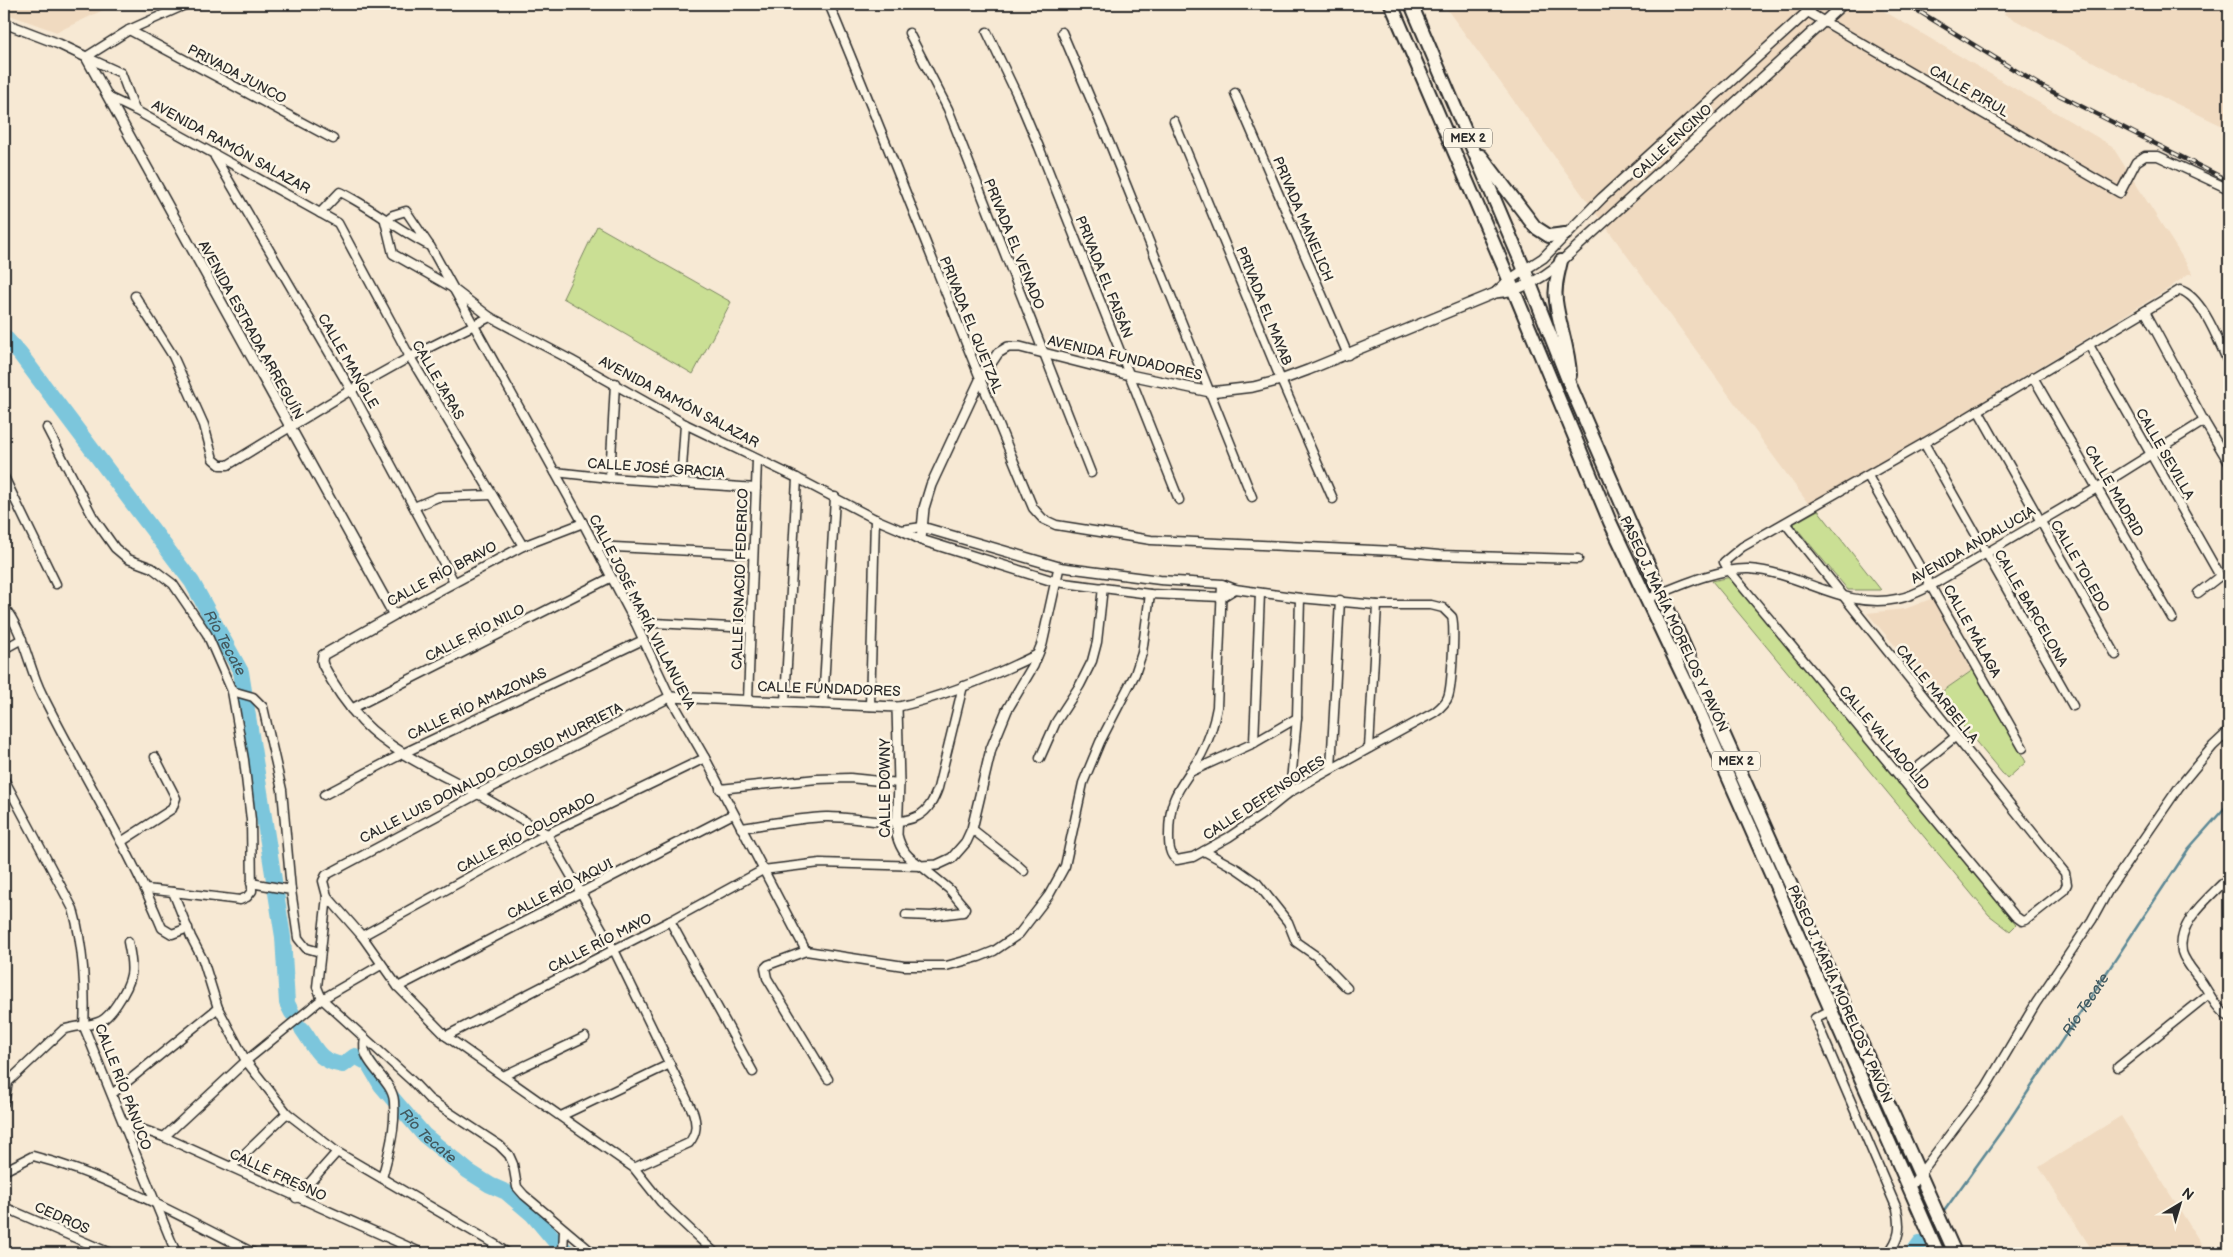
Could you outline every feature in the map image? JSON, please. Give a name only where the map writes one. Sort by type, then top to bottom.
[{"type":"highway","name":"PASEO J. MARÍA MORELOS Y PAVÓN","points":[[1391,4],[1512,286],[1610,522],[1648,600],[1938,1253]]},
{"type":"highway","name":"PASEO J. MARÍA MORELOS Y PAVÓN","points":[[1410,4],[1527,278],[1570,385],[1661,594],[1954,1251]]},
{"type":"highway","points":[[1469,141],[1535,227],[1549,236],[1565,234]]},
{"type":"highway","points":[[1561,261],[1555,290],[1556,302],[1568,350],[1570,385]]},
{"type":"street","points":[[86,57],[129,30],[187,4]]},
{"type":"street","name":"PRIVADA EL QUETZAL","points":[[829,4],[890,150],[980,380],[1033,508],[1043,519],[1060,526],[1152,540],[1386,550],[1439,555],[1578,559]]},
{"type":"street","name":"CALLE ENCINO","points":[[1512,286],[1527,278],[1565,234],[1602,198],[1806,11],[1816,4]]},
{"type":"street","name":"CALLE ENCINO","points":[[1512,286],[1527,278],[1542,277],[1561,261],[1843,4]]},
{"type":"street","name":"CALLE PIRUL","points":[[1806,11],[2120,193],[2136,162],[2144,156],[2158,156],[2229,188]]},
{"type":"street","points":[[4,23],[59,44],[121,73],[135,110]]},
{"type":"street","name":"PRIVADA JUNCO","points":[[129,30],[333,139]]},
{"type":"street","name":"PRIVADA EL FAISÁN","points":[[987,32],[1017,95],[1179,500]]},
{"type":"street","points":[[1062,32],[1111,147],[1252,497]]},
{"type":"street","name":"PRIVADA EL VENADO","points":[[909,33],[948,109],[1091,473]]},
{"type":"street","name":"AVENIDA ESTRADA ARREGUÍN","points":[[86,57],[394,615]]},
{"type":"street","name":"PRIVADA MANELICH","points":[[1235,93],[1348,355]]},
{"type":"street","name":"AVENIDA RAMÓN SALAZAR","points":[[110,98],[338,223]]},
{"type":"street","name":"PRIVADA EL MAYAB","points":[[1174,121],[1281,380],[1333,499]]},
{"type":"street","name":"CALLE MANGLE","points":[[214,155],[351,390],[454,582]]},
{"type":"street","points":[[320,213],[340,192],[359,201],[385,221],[430,246]]},
{"type":"street","name":"AVENIDA RAMÓN SALAZAR","points":[[451,287],[430,246],[406,211],[392,215],[385,221],[393,254],[451,287],[490,317],[685,424],[835,497],[875,520],[921,540],[1056,582],[1150,594],[1222,597]]},
{"type":"street","name":"CALLE JARAS","points":[[338,223],[410,357],[523,546]]},
{"type":"street","name":"AVENIDA FUNDADORES","points":[[921,540],[924,508],[931,485],[980,380],[994,358],[1008,347],[1020,346],[1130,375],[1210,392],[1236,390],[1281,380],[1348,355],[1512,286]]},
{"type":"street","name":"CALLE JOSÉ MARÍA VILLANUEVA","points":[[451,287],[583,523],[610,578],[635,622],[670,697],[705,758],[806,950]]},
{"type":"street","points":[[1728,570],[1724,562],[1730,556],[2180,290],[2192,296],[2204,313],[2229,364]]},
{"type":"street","points":[[135,296],[174,356],[204,425],[213,459],[220,465],[228,465],[351,390],[410,357],[490,317]]},
{"type":"street","points":[[2145,311],[2204,421],[2229,463]]},
{"type":"street","name":"CALLE SEVILLA","points":[[2089,344],[2220,576],[2198,593]]},
{"type":"street","name":"CALLE MADRID","points":[[2033,377],[2172,618]]},
{"type":"street","points":[[610,478],[615,384]]},
{"type":"street","name":"CALLE TOLEDO","points":[[1978,410],[2116,655]]},
{"type":"street","name":"AVENIDA ANDALUCIA","points":[[1648,600],[1728,570],[1755,570],[1790,576],[1843,597],[1864,601],[1897,599],[1932,585],[2097,488],[2204,421]]},
{"type":"street","points":[[682,483],[685,424]]},
{"type":"street","points":[[47,428],[93,517],[115,548],[128,559],[152,568],[173,584],[207,634],[232,691],[244,760],[251,820],[252,891],[247,897],[240,900],[146,889]]},
{"type":"street","name":"CALLE BARCELONA","points":[[1924,443],[2073,706]]},
{"type":"street","name":"CALLE IGNACIO FEDERICO","points":[[748,700],[757,460]]},
{"type":"street","name":"CALLE JOSÉ GRACIA","points":[[555,472],[610,478],[756,488]]},
{"type":"street","name":"CALLE MÁLAGA","points":[[1868,476],[1932,585],[2023,748]]},
{"type":"street","points":[[4,477],[56,584]]},
{"type":"street","points":[[785,702],[797,478]]},
{"type":"street","points":[[414,507],[438,498],[492,495]]},
{"type":"street","points":[[824,704],[835,497]]},
{"type":"street","points":[[870,706],[875,520]]},
{"type":"street","name":"CALLE RÍO BRAVO","points":[[352,709],[340,694],[322,661],[327,651],[523,546],[583,523]]},
{"type":"street","name":"CALLE MARBELLA","points":[[1785,523],[2061,869],[2067,882],[2064,890],[2032,916],[2022,921]]},
{"type":"street","name":"AVENIDA RAMÓN SALAZAR","points":[[901,530],[922,527],[1059,567],[1160,580],[1222,584],[1235,589],[1300,598],[1340,600],[1377,605],[1431,605],[1448,612],[1454,622],[1449,691],[1448,697],[1441,707]]},
{"type":"street","points":[[595,546],[752,554]]},
{"type":"street","points":[[763,870],[820,863],[937,865],[952,858],[966,842],[972,829],[978,812],[984,769],[1006,710],[1038,654],[1048,622],[1059,567]]},
{"type":"street","name":"CALLE VALLADOLID","points":[[1728,570],[2015,916],[2022,921]]},
{"type":"street","name":"CALLE RÍO NILO","points":[[352,709],[610,578]]},
{"type":"street","points":[[1190,772],[1201,754],[1214,723],[1217,707],[1222,584]]},
{"type":"street","points":[[1040,758],[1060,715],[1080,685],[1092,661],[1097,642],[1103,587]]},
{"type":"street","points":[[1222,597],[1235,589]]},
{"type":"street","points":[[1254,743],[1260,593]]},
{"type":"street","points":[[828,1080],[764,973],[765,968],[768,965],[806,950],[904,966],[946,966],[980,957],[994,951],[1019,934],[1049,895],[1065,866],[1083,783],[1100,742],[1135,674],[1142,653],[1150,594]]},
{"type":"street","points":[[1290,792],[1297,718],[1300,598]]},
{"type":"street","points":[[1331,769],[1340,600]]},
{"type":"street","points":[[1369,748],[1377,605]]},
{"type":"street","points":[[4,607],[22,639],[41,692],[80,770],[146,889],[162,928],[172,934],[188,928]]},
{"type":"street","points":[[635,622],[750,628]]},
{"type":"street","points":[[4,650],[22,639]]},
{"type":"street","name":"CALLE RÍO AMAZONAS","points":[[324,795],[404,753],[643,640]]},
{"type":"street","name":"CALLE FUNDADORES","points":[[670,697],[897,707],[919,702],[992,676],[1038,654]]},
{"type":"street","points":[[741,828],[828,817],[898,821],[918,816],[933,801],[963,686]]},
{"type":"street","points":[[232,691],[253,697],[259,701],[262,707],[282,790],[291,890],[298,938],[306,948],[320,952]]},
{"type":"street","name":"CALLE LUIS DONALDO COLOSIO MURRIETA","points":[[327,896],[323,881],[326,875],[478,794],[670,697]]},
{"type":"street","name":"CALLE DOWNY","points":[[897,707],[899,782],[897,835],[902,850],[908,858],[938,878],[965,906],[963,912],[931,916],[906,915]]},
{"type":"street","name":"CALLE DEFENSORES","points":[[1190,772],[1173,798],[1170,808],[1169,847],[1173,858],[1177,860],[1188,859],[1204,851],[1263,814],[1290,792],[1428,717],[1441,707]]},
{"type":"street","points":[[352,709],[364,723],[404,753],[547,834],[614,950],[693,1112],[696,1129],[694,1137],[689,1143],[669,1154],[634,1168]]},
{"type":"street","points":[[1190,772],[1254,743],[1297,718]]},
{"type":"street","points":[[1910,1187],[1986,1088],[2036,1003],[2092,920],[2109,889],[2174,794],[2194,767],[2229,731]]},
{"type":"street","points":[[1902,780],[1955,737]]},
{"type":"street","points":[[121,842],[172,809],[176,803],[176,798],[155,757]]},
{"type":"street","name":"CALLE RÍO COLORADO","points":[[362,936],[547,834],[705,758]]},
{"type":"street","points":[[720,789],[817,779],[850,778],[899,782]]},
{"type":"street","name":"CALLE RÍO PÁNUCO","points":[[4,779],[73,909],[77,923],[85,994],[84,1027],[176,1253]]},
{"type":"street","name":"CALLE RÍO YAQUI","points":[[398,987],[733,814]]},
{"type":"street","points":[[972,829],[1024,872]]},
{"type":"street","points":[[1204,851],[1237,869],[1257,883],[1288,922],[1296,942],[1316,956],[1347,988]]},
{"type":"street","name":"CALLE RÍO MAYO","points":[[446,1036],[670,921],[763,870]]},
{"type":"street","points":[[251,882],[291,890]]},
{"type":"street","points":[[2222,884],[2195,911],[2183,933],[2182,953],[2218,1006],[2229,1018]]},
{"type":"street","points":[[174,892],[188,928],[204,960],[218,1008],[246,1061],[287,1113],[338,1152],[507,1253]]},
{"type":"street","points":[[327,896],[362,936],[398,987],[446,1036],[634,1168],[661,1202],[715,1253]]},
{"type":"street","points":[[327,896],[317,987],[322,999],[412,1081],[429,1099],[499,1145],[514,1164],[517,1187],[564,1230],[588,1247],[593,1253]]},
{"type":"street","points":[[670,921],[753,1072]]},
{"type":"street","points":[[4,1103],[8,1082],[63,1030],[71,1027],[84,1027],[102,1020],[112,1012],[127,991],[132,979],[133,966],[128,942]]},
{"type":"street","points":[[164,1137],[246,1061],[322,999],[381,965]]},
{"type":"street","points":[[2118,1067],[2210,994]]},
{"type":"street","points":[[112,1094],[218,1008]]},
{"type":"street","points":[[1831,1010],[1815,1018],[1897,1209],[1900,1220],[1898,1238],[1888,1253]]},
{"type":"street","points":[[503,1076],[584,1036]]},
{"type":"street","points":[[365,1039],[364,1052],[391,1091],[394,1100],[392,1144],[382,1178]]},
{"type":"street","points":[[561,1116],[670,1064]]},
{"type":"street","points":[[231,1167],[287,1113]]},
{"type":"street","name":"CALLE FRESNO","points":[[124,1123],[164,1137],[296,1198],[422,1253]]},
{"type":"street","points":[[296,1198],[338,1152]]},
{"type":"street","points":[[4,1171],[33,1156],[66,1164],[155,1204],[254,1253]]},
{"type":"street","name":"CEDROS","points":[[4,1207],[110,1253]]},
{"type":"street","points":[[563,1253],[564,1230]]},
{"type":"shaded area","points":[[4,4],[116,4],[57,32],[4,13]]},
{"type":"shaded area","points":[[1443,4],[1872,4],[2112,146],[2193,274],[2188,274],[2168,289],[1810,506]]},
{"type":"shaded area","points":[[2010,4],[2229,4],[2229,129],[2131,82],[2004,14]]},
{"type":"shaded area","points":[[1933,598],[1973,670],[1937,695],[1867,613],[1905,609]]},
{"type":"shaded area","points":[[2121,1116],[2207,1253],[2094,1253],[2039,1167]]},
{"type":"green space","points":[[597,226],[731,302],[693,374],[563,298]]},
{"type":"green space","points":[[1818,510],[1881,590],[1848,590],[1793,524]]},
{"type":"green space","points":[[1731,577],[2016,925],[2010,931],[1989,915],[1712,581]]},
{"type":"green space","points":[[1973,670],[2026,762],[2007,779],[1937,695]]},
{"type":"waterway","name":"Río Tecate","points":[[4,336],[20,354],[192,582],[241,672],[283,937],[287,1003],[292,1013]]},
{"type":"waterway","name":"Río Tecate","points":[[1942,1214],[2008,1122],[2189,848],[2229,803]]},
{"type":"waterway","name":"Río Tecate","points":[[302,1029],[322,1057],[343,1065],[355,1056],[368,1063],[381,1085],[424,1135],[468,1171],[490,1185],[506,1192],[533,1215],[554,1240],[569,1253]]},
{"type":"waterway","points":[[1920,1243],[1925,1236]]},
{"type":"waterway","name":"Río Tecate","points":[[1913,1253],[1920,1243]]},
{"type":"railway","points":[[1907,4],[2041,86],[2229,181]]}]
